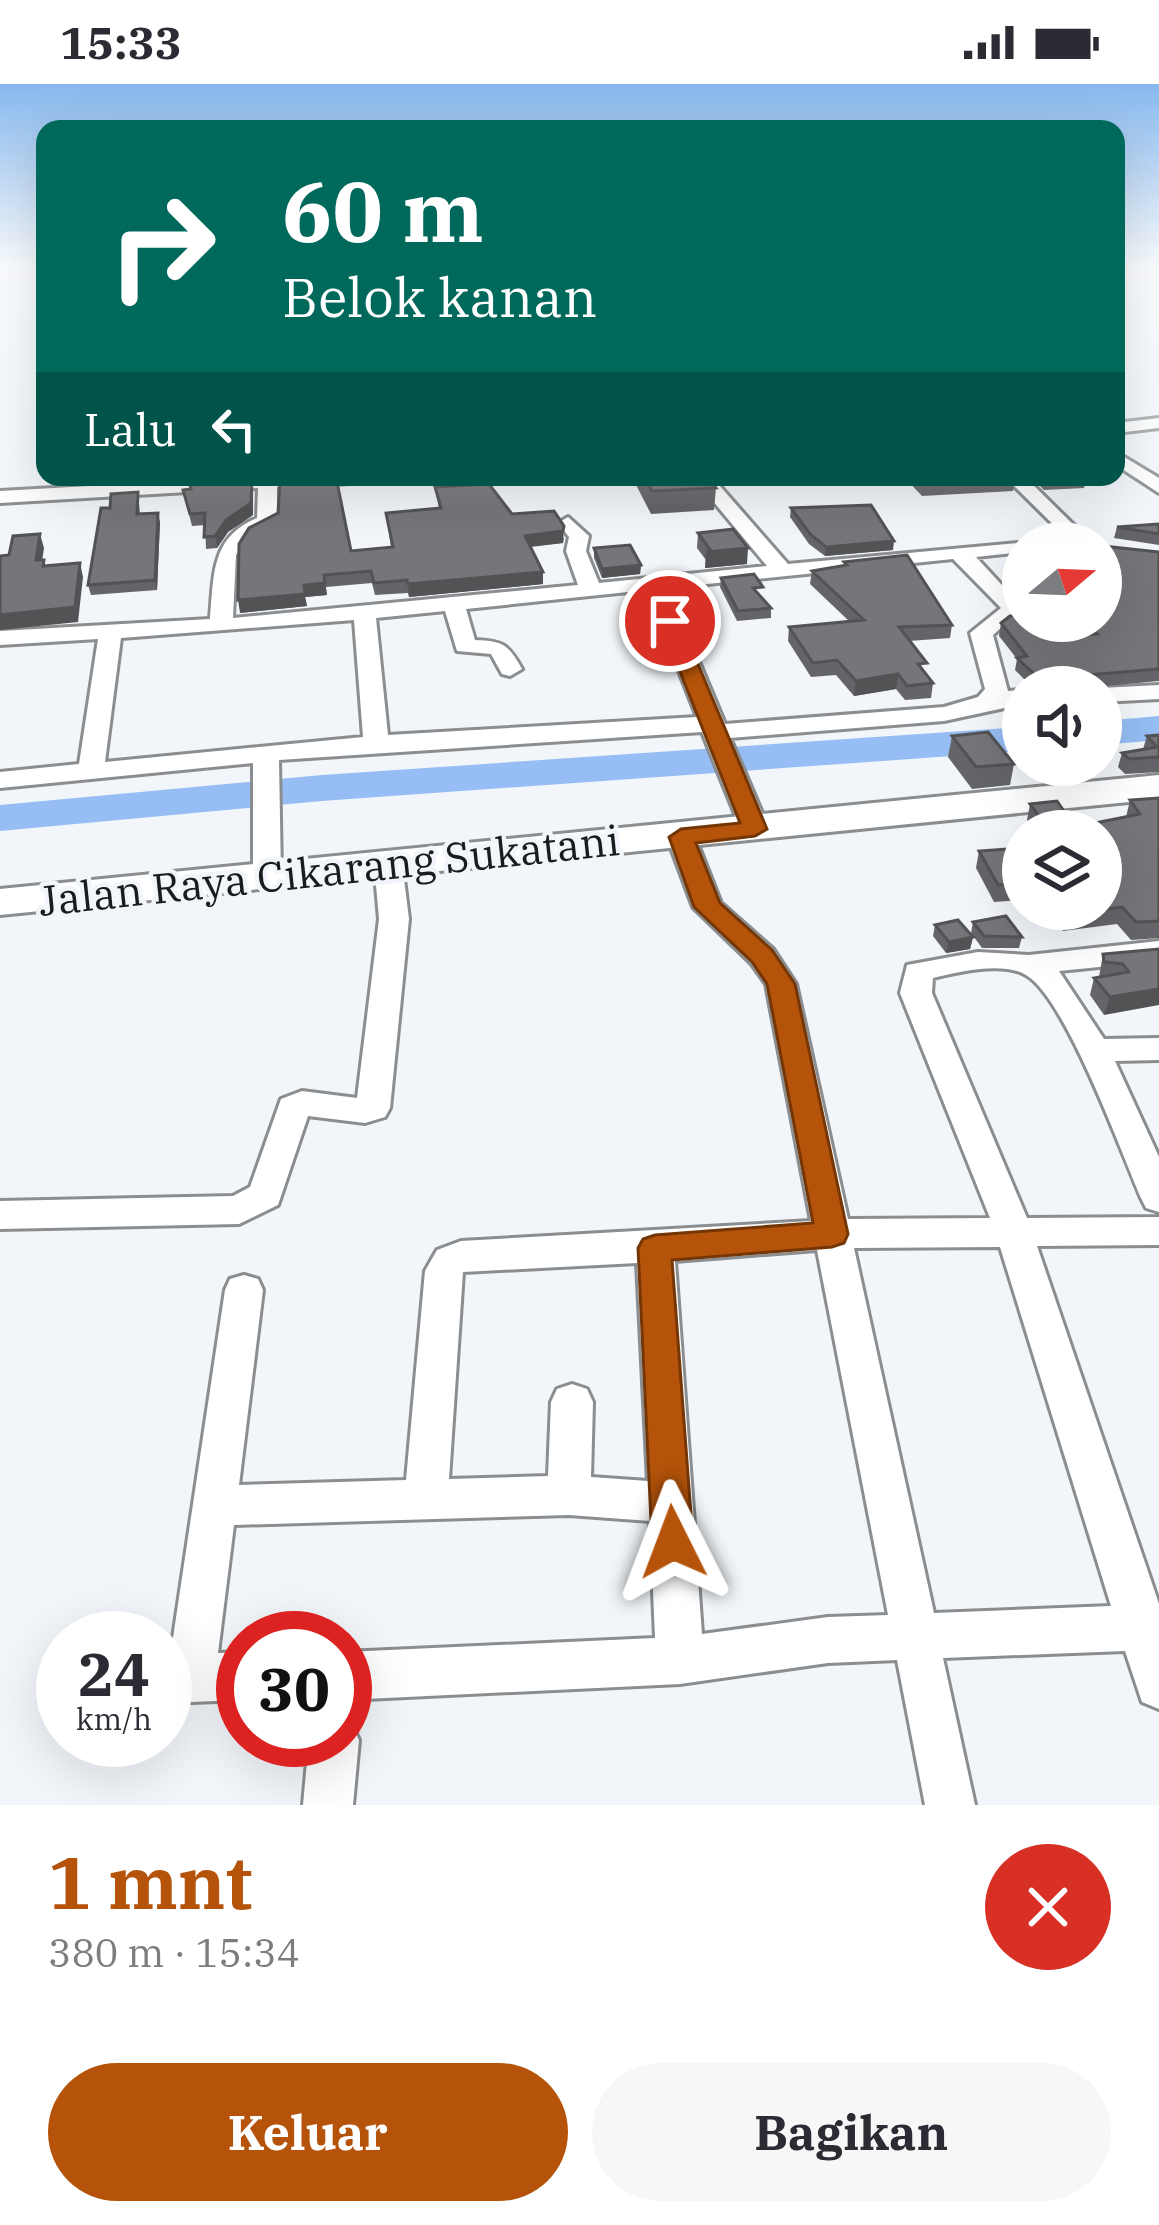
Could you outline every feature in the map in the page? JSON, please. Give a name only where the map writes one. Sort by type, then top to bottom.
[{"type":"main road","name":"Jalan Raya Cikarang Sukatani","points":[[0,902],[1159,788]]},
{"type":"street","points":[[1125,427],[1159,423]]},
{"type":"street","points":[[1125,463],[1159,487]]},
{"type":"street","points":[[0,497],[197,486]]},
{"type":"street","points":[[221,625],[223,564],[242,532],[267,521],[268,486]]},
{"type":"street","points":[[710,486],[784,572]]},
{"type":"street","points":[[1025,486],[1067,522]]},
{"type":"street","points":[[568,523],[579,536],[576,550],[592,592]]},
{"type":"street","points":[[0,638],[364,614],[1002,548]]},
{"type":"street","points":[[0,780],[267,758],[376,743],[714,731],[971,708],[998,690],[981,633],[1013,609],[984,574],[956,551]]},
{"type":"street","points":[[656,586],[755,829]]},
{"type":"street","points":[[454,605],[465,646],[499,648],[510,669]]},
{"type":"street","points":[[364,614],[376,743]]},
{"type":"street","points":[[91,771],[110,632]]},
{"type":"street","points":[[1122,694],[1159,692]]},
{"type":"street","points":[[990,697],[1002,697]]},
{"type":"street","points":[[267,758],[267,875]]},
{"type":"street","points":[[681,837],[708,907],[763,956],[781,984],[950,1805]]},
{"type":"street","points":[[0,1215],[239,1210],[265,1196],[293,1108],[302,1103],[373,1108],[394,919],[388,863]]},
{"type":"street","points":[[1159,951],[1031,964],[938,965],[918,972],[916,993],[1014,1232],[1150,1627],[1159,1684]]},
{"type":"street","points":[[1031,964],[1054,981],[1091,1049],[1159,1198]]},
{"type":"street","points":[[1091,1049],[1159,1049]]},
{"type":"street","points":[[426,1498],[444,1271],[461,1256],[832,1234],[1159,1232]]},
{"type":"street","points":[[655,1248],[680,1660]]},
{"type":"street","points":[[216,1677],[191,1678],[244,1290]]},
{"type":"street","points":[[569,1495],[572,1402]]},
{"type":"street","points":[[215,1506],[569,1495],[670,1503]]},
{"type":"street","points":[[372,1675],[680,1660],[827,1640],[1150,1627]]},
{"type":"street","points":[[328,1805],[332,1767]]},
{"type":"building","points":[[252,486],[251,503],[226,520],[215,536],[204,537],[205,513],[190,514],[183,490]]},
{"type":"building","points":[[280,486],[338,486],[351,551],[393,547],[386,513],[441,508],[435,487],[491,486],[512,514],[554,511],[564,526],[563,531],[525,536],[543,572],[408,584],[407,580],[374,583],[371,571],[324,575],[325,583],[304,585],[305,594],[238,600],[239,544],[249,528],[278,513]]},
{"type":"building","points":[[649,486],[716,488],[652,491]]},
{"type":"building","points":[[138,492],[137,514],[158,513],[155,580],[88,585],[101,508],[110,508],[111,494]]},
{"type":"building","points":[[871,505],[894,541],[826,547],[791,508]]},
{"type":"building","points":[[1159,524],[1159,534],[1122,528]]},
{"type":"building","points":[[733,529],[748,548],[706,552],[711,551],[698,533]]},
{"type":"building","points":[[40,534],[36,560],[44,560],[43,566],[80,563],[75,607],[0,615],[0,556],[9,555],[13,536]]},
{"type":"building","points":[[630,545],[641,565],[602,569],[594,548]]},
{"type":"building","points":[[1122,548],[1159,552],[1159,669],[1122,672],[1122,666],[1026,666],[1017,658],[1027,656],[1016,642],[1122,642]]},
{"type":"building","points":[[907,555],[952,625],[899,627],[927,663],[918,664],[933,683],[907,686],[898,674],[856,681],[837,660],[813,663],[789,627],[864,620],[812,571]]},
{"type":"building","points":[[754,574],[763,587],[753,588],[771,608],[738,611],[721,578]]},
{"type":"building","points":[[988,732],[1002,749],[1002,765],[976,767],[952,736]]},
{"type":"building","points":[[1159,735],[1159,757],[1129,759],[1122,753],[1157,747],[1147,736]]},
{"type":"building","points":[[1159,798],[1159,921],[1136,922],[1122,907],[1122,818],[1140,814],[1130,800]]},
{"type":"building","points":[[1057,801],[1063,810],[1034,810],[1030,804]]},
{"type":"building","points":[[1002,849],[1002,885],[998,885],[979,851]]},
{"type":"building","points":[[1002,917],[1002,930],[1017,930],[1022,937],[984,936],[973,922]]},
{"type":"building","points":[[958,920],[973,937],[949,942],[935,925]]},
{"type":"building","points":[[1159,949],[1159,989],[1110,997],[1094,978],[1129,972],[1123,964],[1104,962],[1103,954]]},
{"type":"waterway","points":[[1122,731],[1159,728]]},
{"type":"waterway","points":[[0,818],[322,788],[1002,740]]},
{"type":"route","points":[[670,621],[755,829],[681,837],[708,907],[763,956],[781,984],[832,1234],[655,1248],[673,1542]]}]
